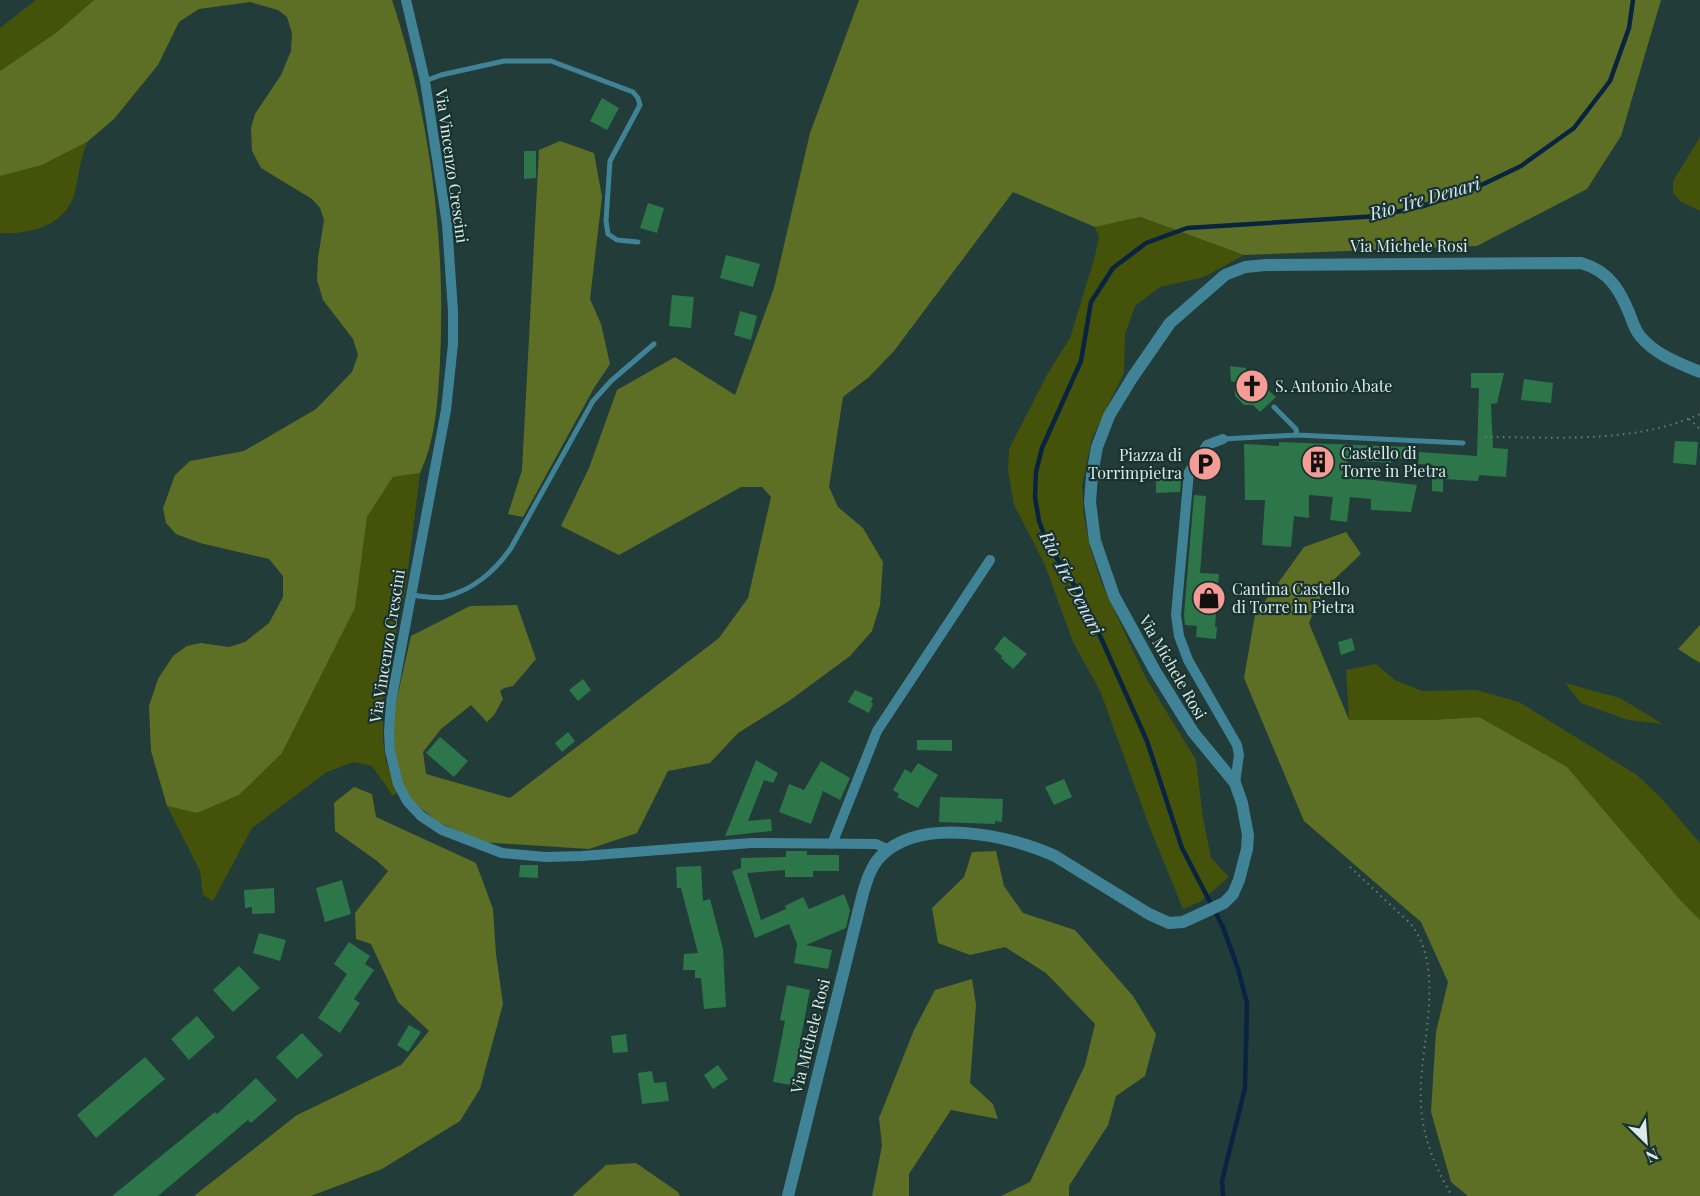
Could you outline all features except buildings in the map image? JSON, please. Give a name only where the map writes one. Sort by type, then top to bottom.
[{"type":"street","name":"Via Vincenzo Crescini","points":[[406,0],[425,81],[447,224],[453,299],[453,344],[446,410],[391,702],[389,743],[394,771],[403,795],[416,812],[435,826],[466,841],[502,853],[545,857],[593,856],[751,843],[876,844],[890,850]]},
{"type":"street","name":"Via Michele Rosi","points":[[788,1196],[863,893],[874,865],[890,850],[921,837],[950,833],[979,834],[1011,840],[1039,848],[1055,856],[1156,918],[1169,923],[1183,922],[1220,905],[1236,889],[1247,849],[1246,820],[1235,783],[1193,732],[1155,671],[1114,596],[1095,541],[1090,512],[1094,461],[1109,416],[1170,323],[1214,283],[1239,268],[1266,264],[1581,263],[1597,269],[1615,284],[1637,332],[1648,345],[1667,358],[1700,372]]},
{"type":"street","points":[[1223,439],[1207,445],[1189,472],[1176,615],[1179,636],[1188,660],[1236,740],[1239,755],[1235,783]]},
{"type":"street","points":[[832,844],[877,731],[990,560]]},
{"type":"lane","points":[[425,81],[441,75],[504,61],[551,61],[633,92],[638,98],[639,105],[610,161],[606,221],[608,234],[617,240],[638,242]]},
{"type":"lane","points":[[410,594],[444,597],[479,581],[497,567],[511,548],[593,401],[610,381],[654,344]]},
{"type":"lane","points":[[1274,407],[1296,429],[1297,435]]},
{"type":"lane","points":[[1223,439],[1297,435],[1463,443]]},
{"type":"path","points":[[1485,437],[1615,436],[1650,431],[1700,414]]},
{"type":"path","points":[[1689,418],[1700,429]]},
{"type":"path","points":[[1350,867],[1413,927],[1427,956],[1429,998],[1421,1070],[1421,1107],[1428,1147],[1438,1172],[1452,1196]]},
{"type":"green space","points":[[36,0],[94,0],[57,32],[0,71],[0,28]]},
{"type":"green space","points":[[94,0],[392,0],[416,88],[432,179],[440,270],[440,361],[433,433],[425,460],[420,473],[393,477],[367,517],[355,608],[282,753],[239,795],[197,813],[167,806],[151,751],[149,706],[158,679],[173,656],[187,646],[201,643],[229,647],[245,642],[269,623],[283,597],[283,576],[269,559],[200,543],[176,534],[166,523],[163,508],[175,475],[190,461],[244,451],[316,409],[352,372],[358,355],[353,339],[323,300],[317,280],[324,220],[320,208],[312,199],[261,168],[252,151],[251,128],[255,114],[281,75],[291,51],[292,33],[287,17],[278,10],[250,2],[199,9],[179,22],[158,65],[114,119],[87,142],[42,165],[0,176],[0,71],[57,32]]},
{"type":"green space","points":[[859,0],[1661,0],[1621,136],[1587,189],[1477,246],[1244,255],[1140,217],[1095,227],[1013,192],[894,351],[869,377],[843,397],[829,487],[838,507],[863,528],[883,562],[880,605],[872,631],[850,656],[789,701],[738,733],[710,763],[668,771],[637,833],[589,849],[481,842],[438,822],[408,798],[397,771],[392,720],[411,636],[470,606],[517,605],[536,659],[513,686],[500,691],[503,699],[487,722],[471,705],[441,729],[423,752],[426,774],[510,798],[719,638],[748,598],[771,497],[762,487],[741,487],[619,555],[561,526],[589,468],[617,390],[675,357],[735,395],[774,288],[810,133]]},
{"type":"green space","points":[[1700,137],[1700,211],[1680,201],[1673,193],[1673,181]]},
{"type":"green space","points":[[560,141],[594,153],[602,197],[590,299],[601,324],[610,364],[594,388],[523,517],[508,514],[522,470],[539,150]]},
{"type":"green space","points":[[87,142],[75,192],[64,213],[46,226],[35,230],[0,233],[0,176],[42,165]]},
{"type":"green space","points":[[1139,217],[1244,255],[1204,277],[1160,287],[1135,306],[1125,334],[1124,373],[1092,438],[1082,485],[1084,517],[1091,551],[1102,584],[1146,678],[1196,760],[1203,818],[1211,858],[1229,877],[1200,902],[1183,909],[1150,828],[1101,693],[1073,642],[1045,565],[1014,505],[1008,471],[1009,449],[1048,373],[1070,338],[1095,256],[1099,237],[1095,227]]},
{"type":"green space","points":[[420,473],[406,586],[383,695],[383,741],[386,761],[398,792],[393,796],[372,766],[354,762],[327,772],[252,828],[213,901],[203,895],[200,871],[167,806],[197,813],[282,753],[355,608],[367,517],[393,477]]},
{"type":"green space","points":[[1346,532],[1361,554],[1324,589],[1309,623],[1349,720],[1431,720],[1479,717],[1567,767],[1681,901],[1700,920],[1700,1196],[1468,1196],[1451,1182],[1431,1112],[1436,1032],[1448,982],[1421,922],[1304,821],[1244,678],[1255,615],[1304,547]]},
{"type":"green space","points":[[1700,625],[1700,663],[1678,649]]},
{"type":"green space","points":[[1376,664],[1395,680],[1422,691],[1476,690],[1519,702],[1637,775],[1662,799],[1700,843],[1700,920],[1479,717],[1431,720],[1349,720],[1346,670]]},
{"type":"green space","points":[[1565,683],[1620,698],[1663,724],[1628,720],[1581,703]]},
{"type":"green space","points":[[354,787],[372,794],[376,817],[476,863],[493,909],[503,1004],[480,1089],[460,1121],[382,1169],[311,1196],[194,1196],[297,1115],[401,1065],[429,1031],[398,1002],[371,944],[356,939],[355,913],[388,871],[335,831],[334,803]]},
{"type":"green space","points":[[996,851],[1004,886],[1023,913],[1075,930],[1133,996],[1156,1034],[1145,1076],[1116,1096],[1108,1125],[1069,1186],[1069,1196],[1001,1196],[1030,1182],[1085,1065],[1095,1024],[1046,973],[1005,947],[970,955],[938,943],[932,908],[964,877],[972,852]]},
{"type":"green space","points":[[972,979],[976,1005],[970,1083],[993,1104],[998,1119],[951,1110],[909,1174],[909,1196],[872,1196],[882,1146],[879,1118],[914,1030],[935,990]]},
{"type":"green space","points":[[636,1163],[678,1192],[680,1196],[572,1196],[606,1165]]},
{"type":"waterway","name":"Rio Tre Denari","points":[[1223,1196],[1222,1181],[1245,1088],[1247,1003],[1238,969],[1223,927],[1182,848],[1147,741],[1084,600],[1048,545],[1039,521],[1035,497],[1036,472],[1042,448],[1081,361],[1091,302],[1113,268],[1146,243],[1187,228],[1378,216],[1423,206],[1471,190],[1521,166],[1574,128],[1610,81],[1629,28],[1633,0]]},
{"type":"place","name":"S. Antonio Abate","points":[[1252,386]]},
{"type":"place","name":"Castello di Torre in Pietra","points":[[1318,462]]},
{"type":"place","name":"Piazza di Torrimpietra","points":[[1205,464]]},
{"type":"place","name":"Cantina Castello di Torre in Pietra","points":[[1209,598]]}]
